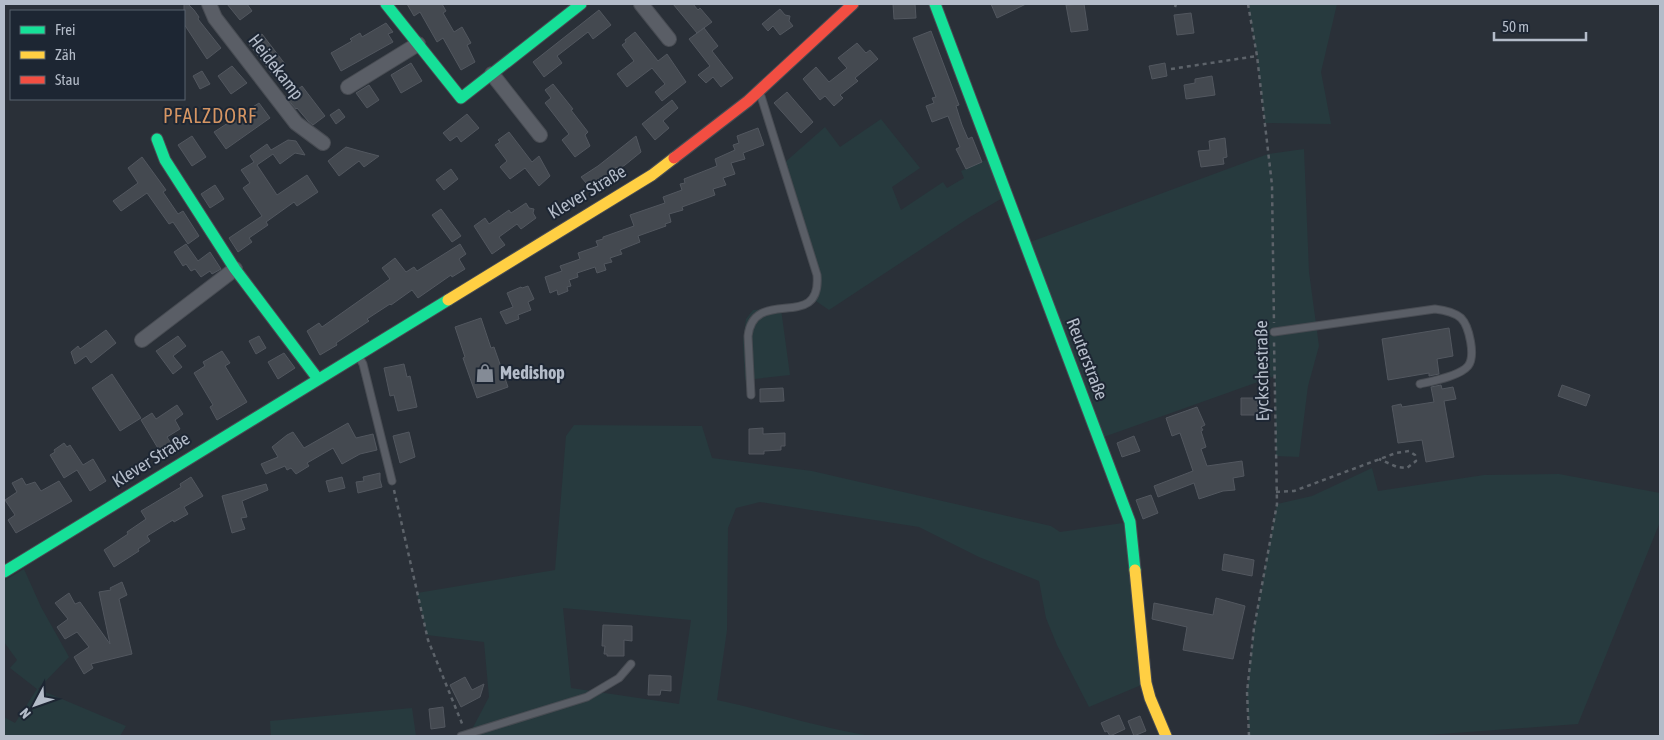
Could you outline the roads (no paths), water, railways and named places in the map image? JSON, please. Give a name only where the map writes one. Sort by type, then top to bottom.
[{"type":"street","name":"Heidekamp","points":[[209,4],[215,18],[296,123],[323,144]]},
{"type":"street","points":[[386,4],[461,98],[581,4]]},
{"type":"street","points":[[641,4],[669,39]]},
{"type":"street","name":"Klever Straße","points":[[4,572],[652,175],[759,90],[853,4]]},
{"type":"street","name":"Reuterstraße","points":[[934,4],[1130,522],[1146,683],[1150,698],[1166,736]]},
{"type":"street","points":[[348,87],[418,44]]},
{"type":"street","points":[[492,74],[540,135]]},
{"type":"street","points":[[157,139],[164,160],[235,269],[318,379]]},
{"type":"street","points":[[142,340],[235,269]]},
{"type":"lane","points":[[751,395],[748,336],[752,319],[765,311],[805,305],[813,299],[818,284],[817,275],[759,90]]},
{"type":"lane","points":[[1274,332],[1435,309],[1444,310],[1459,316],[1464,322],[1470,338],[1472,356],[1470,364],[1460,372],[1420,384]]},
{"type":"lane","points":[[357,355],[363,364],[392,481]]},
{"type":"lane","points":[[464,735],[587,697],[619,678],[631,664]]},
{"type":"place","name":"Medishop","points":[[485,373]]},
{"type":"district","name":"PFALZDORF","points":[[210,116]]}]
